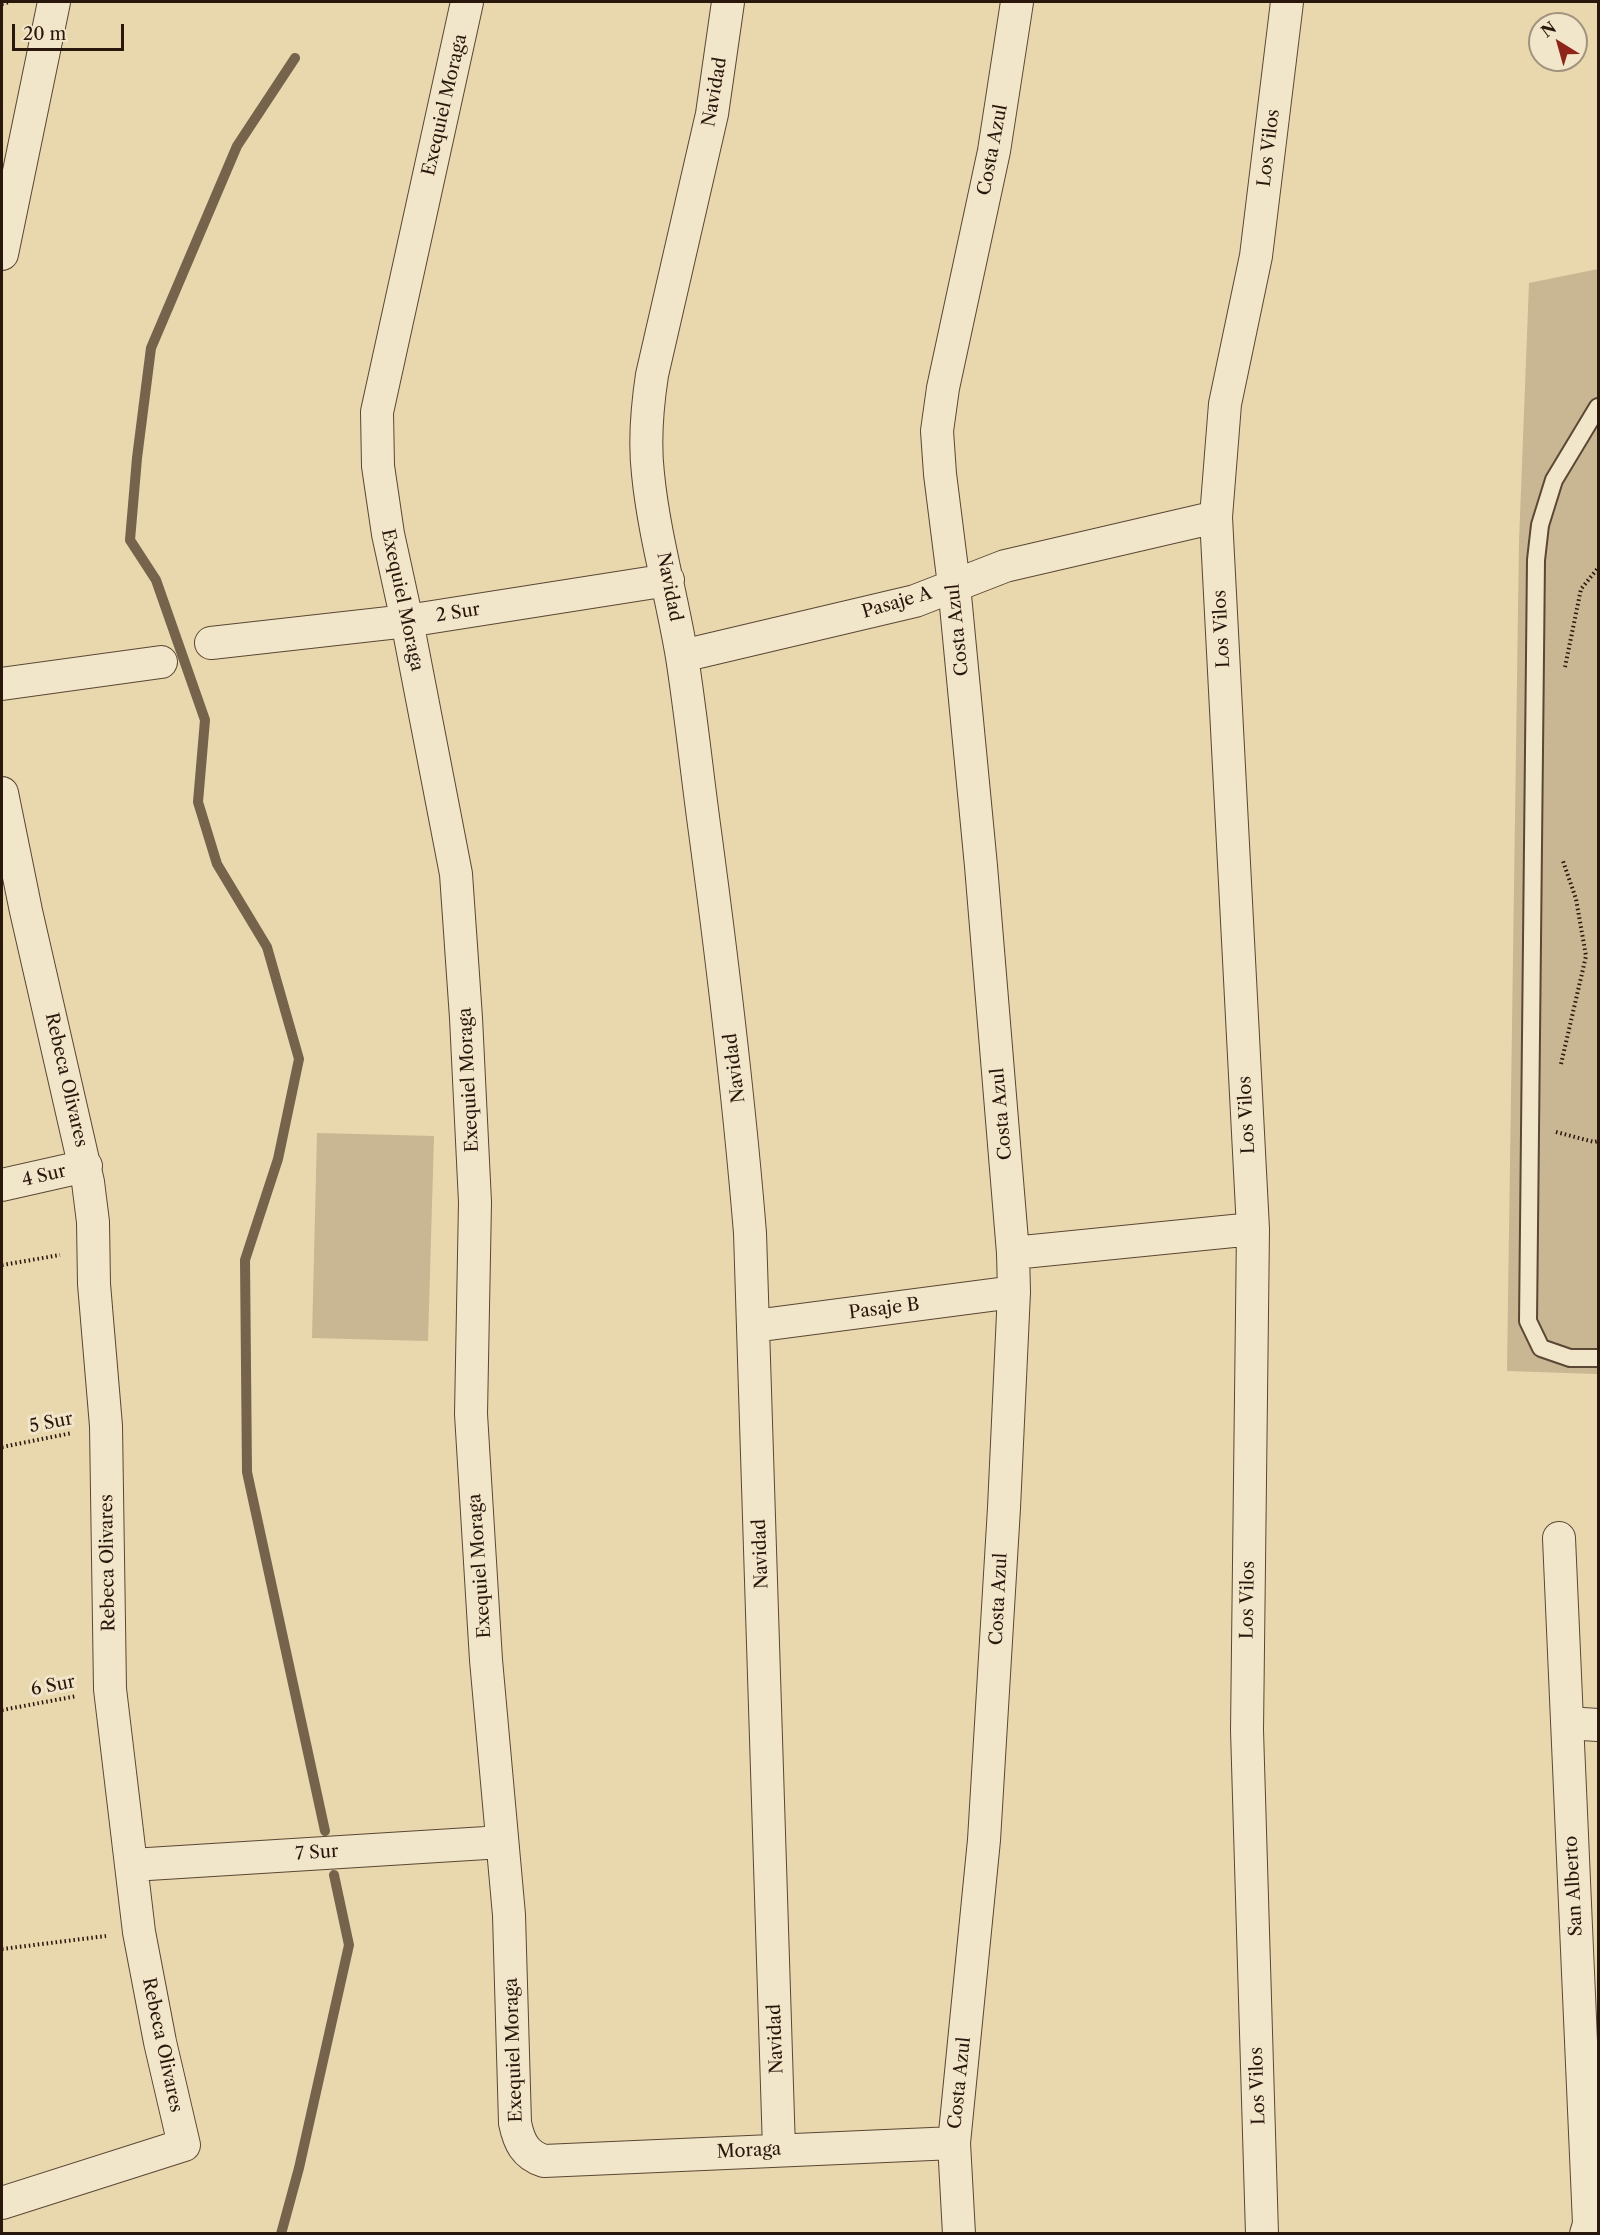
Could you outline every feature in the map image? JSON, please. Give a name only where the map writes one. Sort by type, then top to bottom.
[{"type":"street","points":[[2,254],[54,2]]},
{"type":"street","name":"Exequiel Moraga","points":[[467,2],[377,412],[378,466],[386,522],[457,885],[475,1202],[471,1414],[486,1660],[509,1915],[515,2123],[518,2138],[525,2149],[532,2157],[544,2161]]},
{"type":"street","name":"Navidad","points":[[728,2],[712,114],[652,375],[647,408],[646,442],[648,475],[682,656],[740,1107],[750,1233],[779,2149]]},
{"type":"street","name":"Costa Azul","points":[[959,2234],[954,2143],[984,1840],[1004,1520],[1014,1292],[1013,1253],[981,866],[937,431],[943,388],[994,151],[1017,2]]},
{"type":"street","name":"Los Vilos","points":[[1262,2234],[1247,1730],[1253,1229],[1216,517],[1225,404],[1256,256],[1287,2]]},
{"type":"street","name":"Pasaje A","points":[[682,656],[915,601],[1005,566],[1216,517]]},
{"type":"street","name":"2 Sur","points":[[211,643],[407,621],[668,580]]},
{"type":"street","points":[[2,684],[161,662]]},
{"type":"street","name":"Rebeca Olivares","points":[[2,793],[26,911],[86,1166],[93,1222],[94,1284],[106,1426],[110,1689],[139,1932],[160,2042],[184,2145],[2,2203]]},
{"type":"street","name":"4 Sur","points":[[2,1185],[86,1166]]},
{"type":"street","points":[[1013,1253],[1253,1229]]},
{"type":"street","name":"Pasaje B","points":[[754,1326],[1014,1292]]},
{"type":"street","name":"San Alberto","points":[[1558,1538],[1589,2212],[1587,2234]]},
{"type":"street","points":[[1567,1723],[1599,1725]]},
{"type":"street","name":"7 Sur","points":[[132,1865],[502,1842]]},
{"type":"street","name":"Moraga","points":[[544,2161],[954,2143]]},
{"type":"lane","points":[[1599,407],[1554,480],[1540,525],[1536,560],[1528,1322],[1541,1348],[1570,1358],[1599,1358]]},
{"type":"path","points":[[2,4],[9,2]]},
{"type":"path","points":[[1564,670],[1581,589],[1599,568]]},
{"type":"path","points":[[1559,1069],[1586,956],[1576,899],[1562,858]]},
{"type":"path","points":[[1554,1122],[1554,1132],[1594,1142],[1599,1141]]},
{"type":"path","points":[[2,1264],[93,1250]]},
{"type":"path","name":"5 Sur","points":[[2,1447],[106,1426]]},
{"type":"path","name":"6 Sur","points":[[2,1710],[110,1689]]},
{"type":"path","points":[[2,1949],[139,1932]]},
{"type":"shaded area","points":[[1598,269],[1598,1374],[1507,1371],[1519,542],[1529,283]]},
{"type":"shaded area","points":[[317,1133],[434,1136],[428,1341],[312,1338]]},
{"type":"waterway","points":[[295,58],[237,146],[151,348],[137,458],[130,540],[156,580],[205,720],[198,802],[217,864],[267,947],[299,1059],[278,1159],[245,1260],[247,1472],[325,1831]]},
{"type":"waterway","points":[[281,2234],[299,2168],[349,1945],[334,1875]]}]
